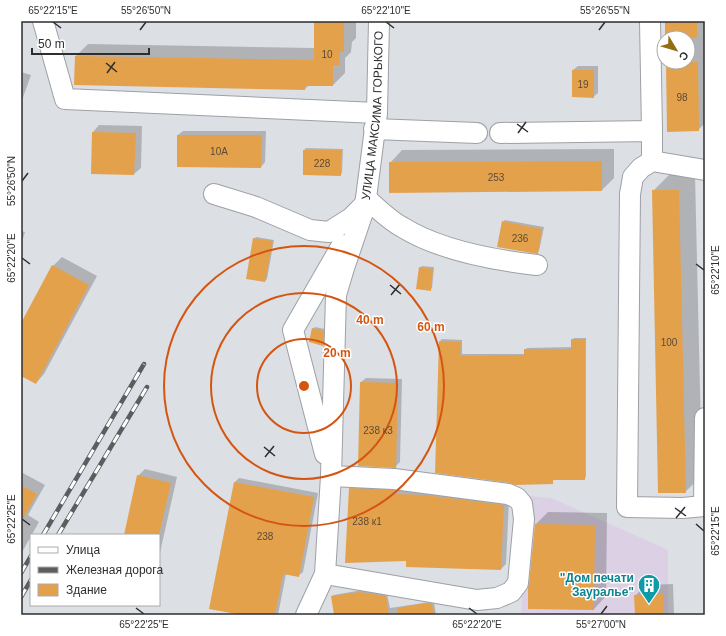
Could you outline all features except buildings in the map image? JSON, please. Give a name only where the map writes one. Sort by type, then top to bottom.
[{"type":"street","points":[[43,21],[65,99],[376,121],[477,133]]},
{"type":"street","name":"УЛИЦА МАКСИМА ГОРЬКОГО","points":[[365,204],[376,121],[379,21]]},
{"type":"street","points":[[650,21],[652,162]]},
{"type":"street","points":[[500,133],[652,131]]},
{"type":"street","points":[[705,170],[652,162],[641,168],[633,177],[630,194],[627,507],[683,508],[704,506],[705,418]]},
{"type":"street","points":[[214,194],[256,207],[310,230],[329,232],[351,218],[365,204]]},
{"type":"street","points":[[365,204],[400,227],[420,237],[457,250],[504,262],[537,265]]},
{"type":"street","points":[[331,476],[293,330],[365,204]]},
{"type":"street","points":[[306,615],[325,574],[331,476],[336,295],[365,204]]},
{"type":"street","points":[[325,574],[477,600],[497,598],[511,592],[518,583],[524,519],[522,504],[517,498],[508,494],[394,479],[331,476]]},
{"type":"shaded area","points":[[528,496],[551,498],[668,550],[668,615],[521,615]]},
{"type":"railway","points":[[44,534],[144,364]]},
{"type":"railway","points":[[59,534],[147,387]]},
{"type":"railway","points":[[21,573],[30,558]]},
{"type":"railway","points":[[21,597],[30,582]]},
{"type":"place","name":"\"Дом печати Зауралье\"","points":[[649,604]]}]
